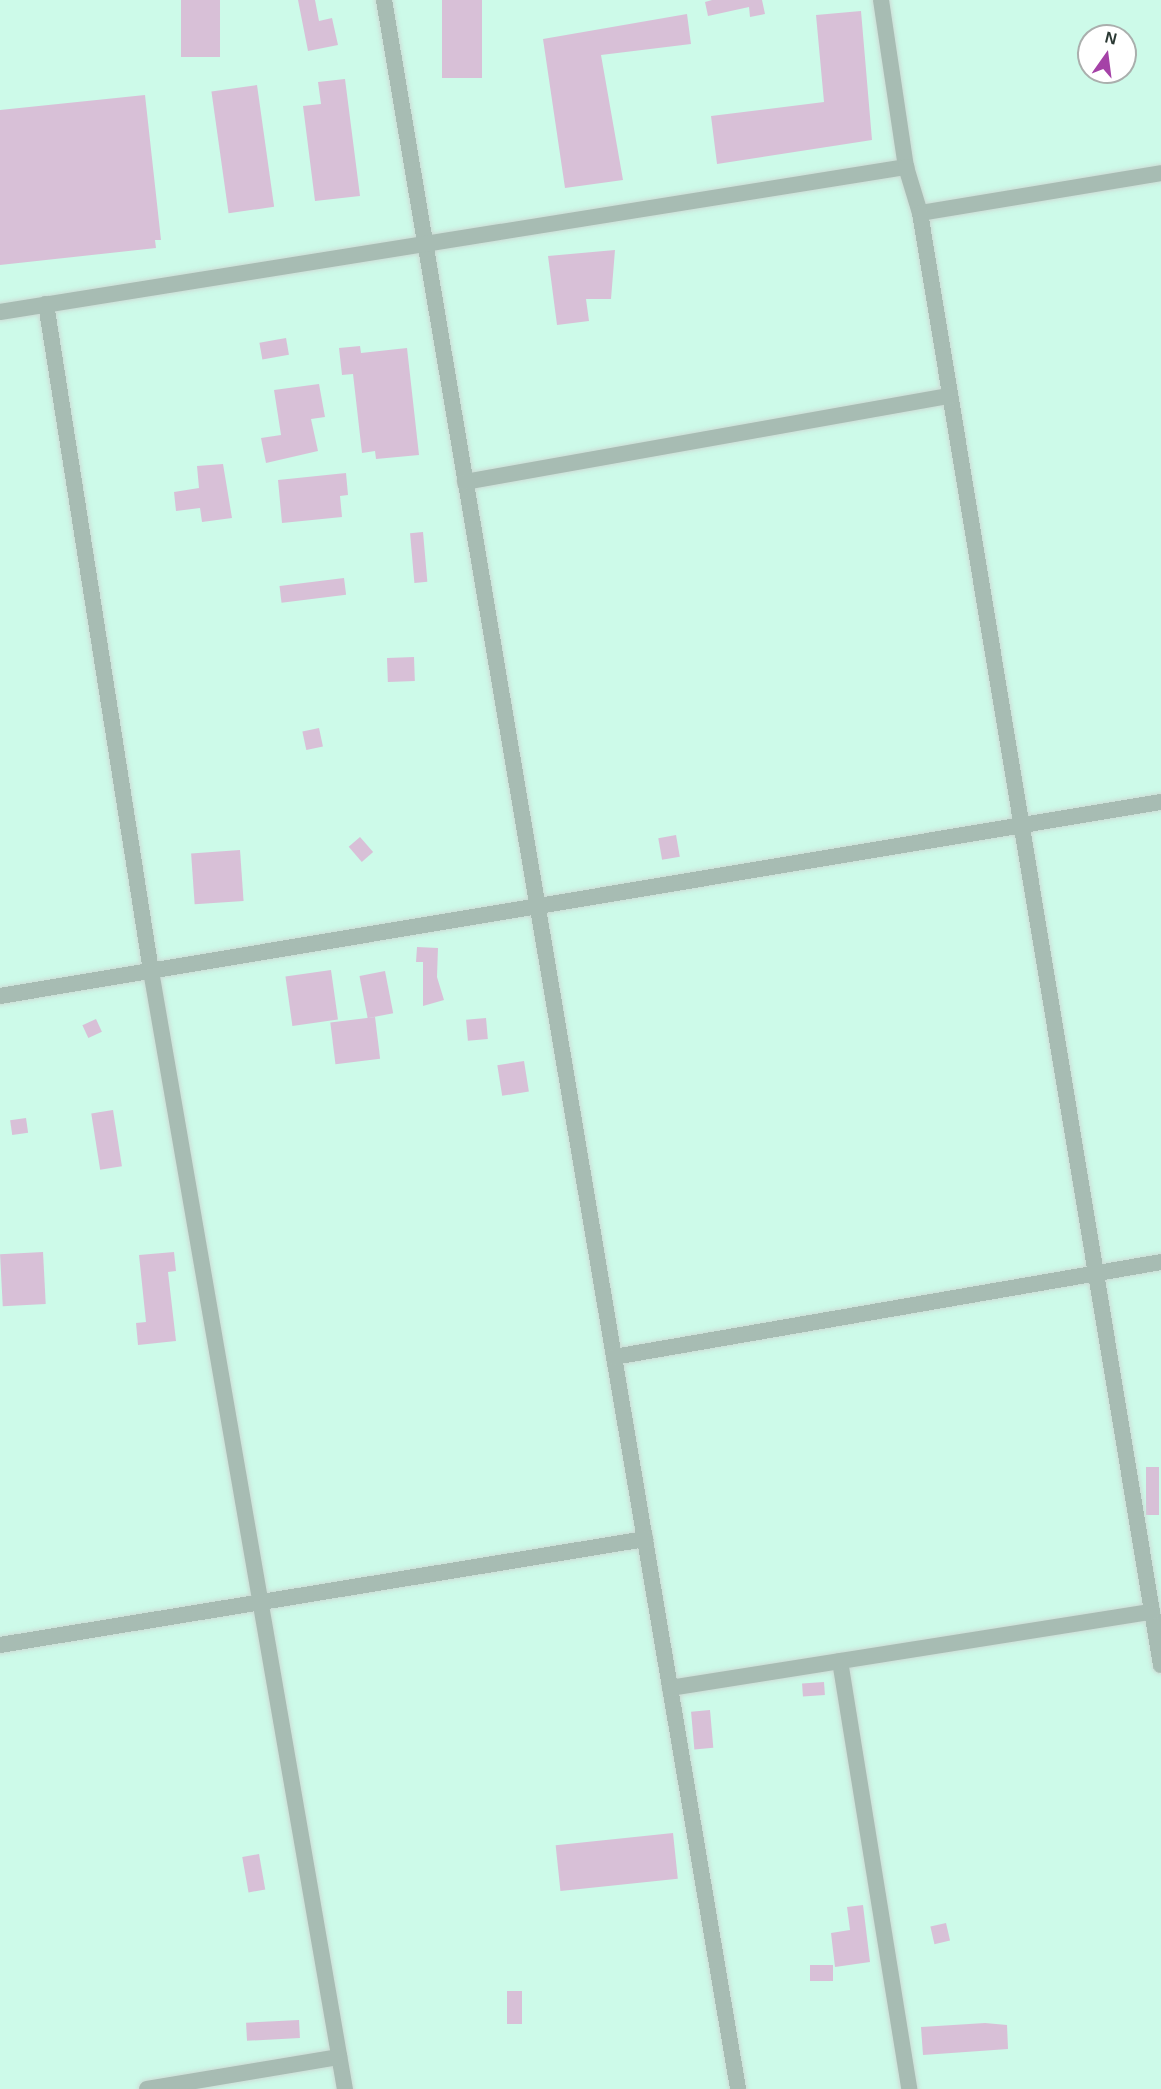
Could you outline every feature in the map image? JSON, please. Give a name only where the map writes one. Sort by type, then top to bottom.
[{"type":"lane","points":[[384,0],[738,2089]]},
{"type":"lane","points":[[881,0],[906,167],[920,213],[1019,826],[1161,1665]]},
{"type":"lane","points":[[0,312],[906,167]]},
{"type":"lane","points":[[920,213],[1161,173]]},
{"type":"lane","points":[[46,304],[151,971],[345,2089]]},
{"type":"lane","points":[[465,482],[948,396]]},
{"type":"lane","points":[[0,996],[1161,802]]},
{"type":"lane","points":[[614,1357],[1161,1262]]},
{"type":"lane","points":[[0,1645],[261,1600],[645,1539]]},
{"type":"lane","points":[[670,1688],[1152,1612]]},
{"type":"lane","points":[[840,1661],[909,2089]]},
{"type":"lane","points":[[147,2089],[339,2057]]},
{"type":"shaded area","points":[[0,0],[1161,0],[1161,2089],[0,2089]]},
{"type":"building","points":[[181,0],[220,0],[220,57],[181,57]]},
{"type":"building","points":[[298,0],[315,0],[319,21],[332,18],[338,45],[308,51]]},
{"type":"building","points":[[442,0],[482,0],[482,78],[442,78]]},
{"type":"building","points":[[762,0],[765,14],[750,17],[749,7],[708,16],[705,2]]},
{"type":"building","points":[[861,11],[872,140],[717,164],[711,116],[824,102],[816,15]]},
{"type":"building","points":[[687,14],[691,44],[601,55],[623,180],[565,188],[543,39]]},
{"type":"building","points":[[345,79],[360,196],[315,201],[303,106],[321,104],[318,82]]},
{"type":"building","points":[[257,85],[274,207],[229,213],[211,91]]},
{"type":"building","points":[[145,95],[161,240],[155,240],[156,248],[0,265],[0,110]]},
{"type":"building","points":[[615,250],[611,299],[586,299],[589,321],[557,325],[548,256]]},
{"type":"building","points":[[286,338],[289,355],[262,359],[259,343]]},
{"type":"building","points":[[360,346],[361,353],[407,348],[419,455],[376,459],[375,451],[362,453],[353,374],[342,375],[339,348]]},
{"type":"building","points":[[319,384],[325,417],[311,419],[318,451],[266,463],[261,438],[281,435],[274,390]]},
{"type":"building","points":[[223,464],[232,518],[202,522],[200,508],[176,511],[174,492],[199,488],[197,466]]},
{"type":"building","points":[[346,473],[348,495],[340,496],[342,517],[282,523],[278,480]]},
{"type":"building","points":[[423,532],[427,582],[414,583],[410,533]]},
{"type":"building","points":[[344,578],[346,595],[282,603],[279,586]]},
{"type":"building","points":[[414,657],[415,681],[388,682],[387,658]]},
{"type":"building","points":[[319,728],[323,747],[306,750],[302,732]]},
{"type":"building","points":[[676,835],[680,857],[662,860],[658,838]]},
{"type":"building","points":[[360,837],[373,852],[362,862],[349,847]]},
{"type":"building","points":[[240,850],[244,901],[195,904],[191,853]]},
{"type":"building","points":[[417,947],[438,948],[437,977],[444,1000],[423,1006],[423,962],[416,962]]},
{"type":"building","points":[[331,970],[338,1020],[292,1026],[285,976]]},
{"type":"building","points":[[385,971],[393,1013],[368,1018],[359,976]]},
{"type":"building","points":[[375,1017],[380,1059],[335,1064],[330,1022]]},
{"type":"building","points":[[486,1018],[488,1039],[468,1041],[466,1020]]},
{"type":"building","points":[[96,1019],[102,1032],[88,1038],[82,1025]]},
{"type":"building","points":[[524,1061],[529,1092],[502,1096],[497,1065]]},
{"type":"building","points":[[113,1110],[122,1166],[100,1170],[91,1113]]},
{"type":"building","points":[[26,1118],[28,1133],[12,1135],[10,1120]]},
{"type":"building","points":[[43,1252],[46,1304],[3,1306],[0,1254]]},
{"type":"building","points":[[174,1252],[176,1271],[168,1272],[176,1341],[138,1345],[136,1323],[146,1322],[139,1255]]},
{"type":"building","points":[[1146,1467],[1159,1467],[1159,1515],[1146,1515]]},
{"type":"building","points":[[824,1682],[825,1695],[803,1697],[802,1684]]},
{"type":"building","points":[[710,1710],[713,1748],[694,1750],[691,1712]]},
{"type":"building","points":[[673,1833],[678,1879],[560,1891],[556,1845]]},
{"type":"building","points":[[259,1854],[265,1889],[249,1892],[242,1857]]},
{"type":"building","points":[[863,1905],[870,1962],[835,1967],[831,1933],[850,1930],[847,1907]]},
{"type":"building","points":[[946,1923],[950,1941],[934,1944],[930,1927]]},
{"type":"building","points":[[810,1965],[833,1965],[833,1981],[810,1981]]},
{"type":"building","points":[[507,1991],[522,1991],[522,2024],[507,2024]]},
{"type":"building","points":[[299,2020],[300,2038],[247,2041],[246,2023]]},
{"type":"building","points":[[985,2023],[1007,2025],[1008,2049],[923,2055],[921,2027]]}]
